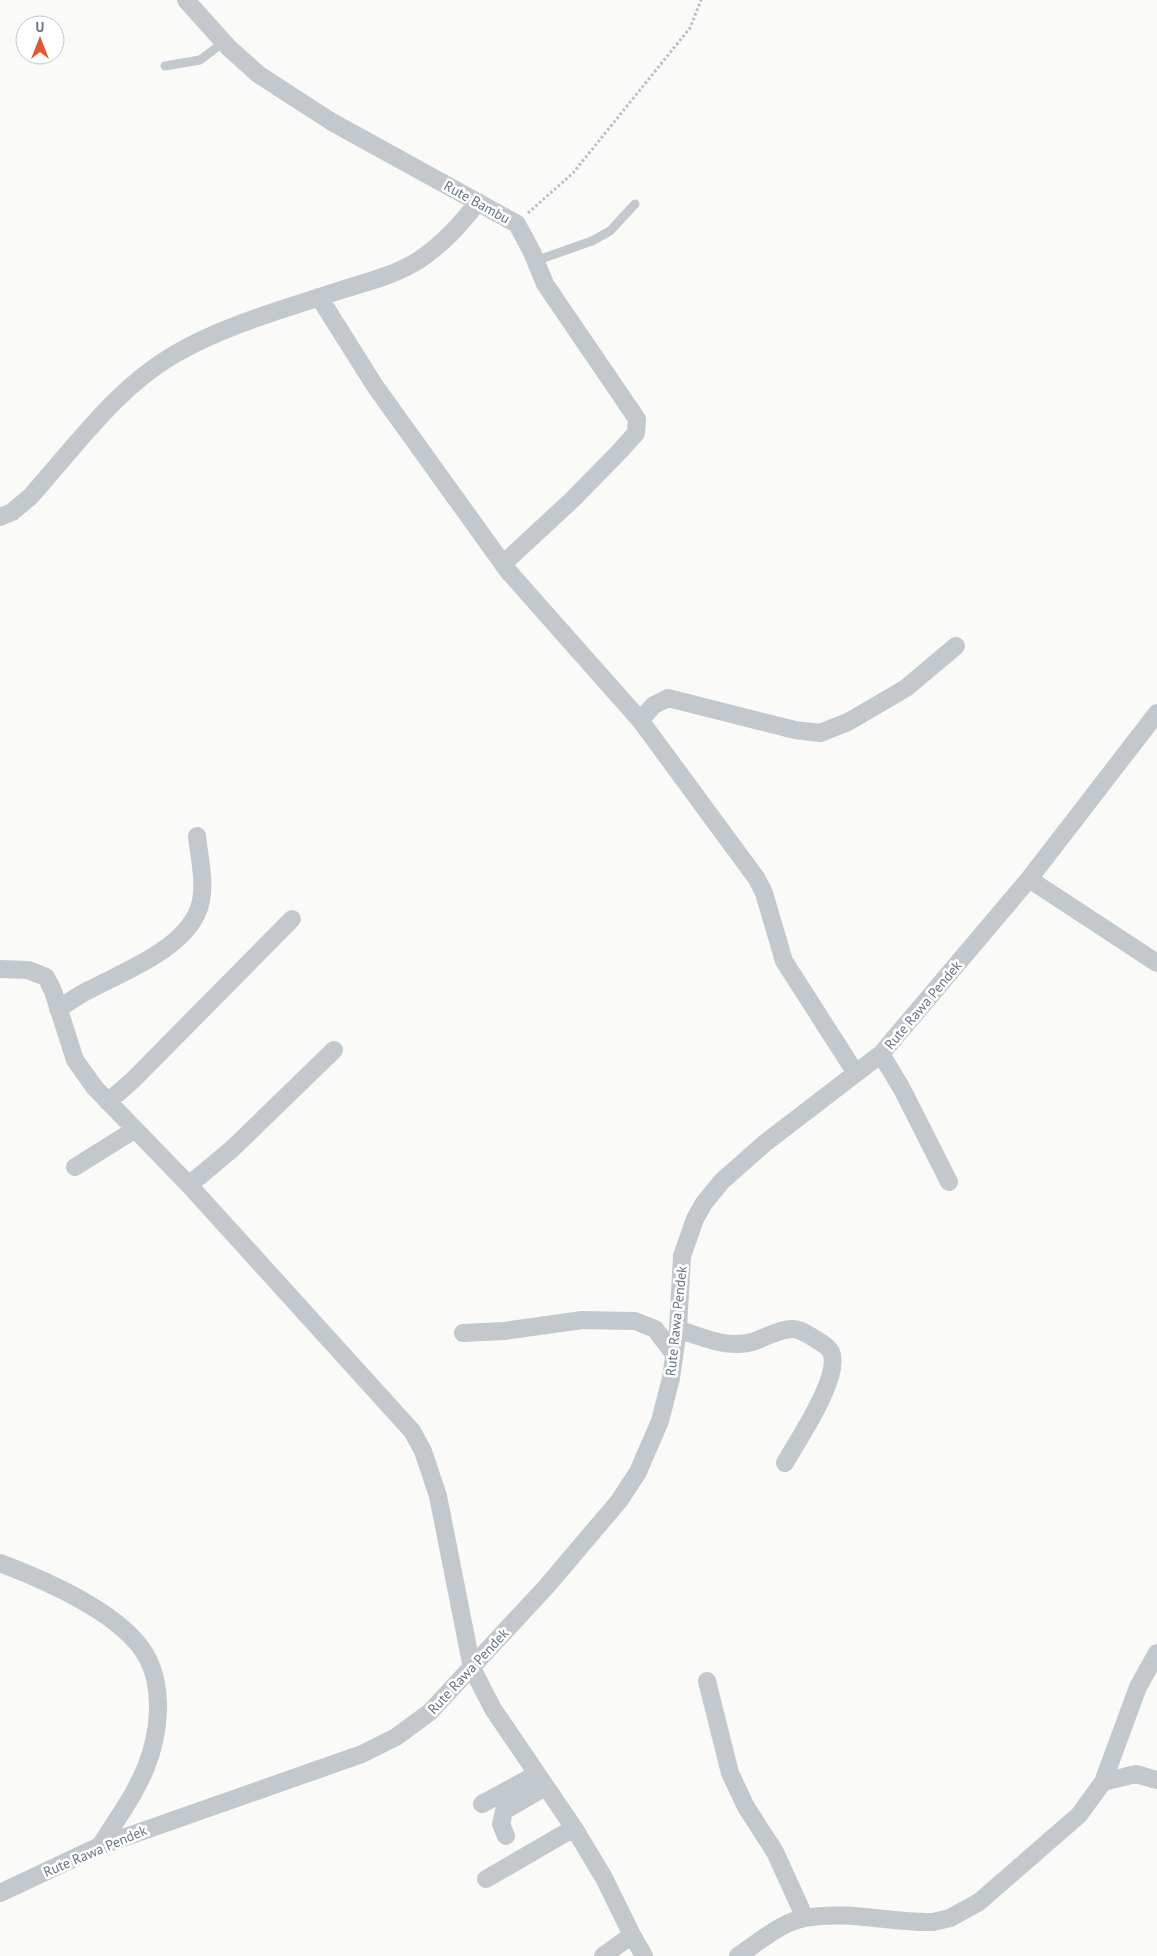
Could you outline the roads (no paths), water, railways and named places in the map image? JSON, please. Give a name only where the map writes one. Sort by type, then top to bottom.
[{"type":"street","name":"Rute Bambu","points":[[186,0],[224,42],[258,74],[332,122],[517,224],[523,233],[545,284],[637,420],[638,428],[620,451],[505,568]]},
{"type":"street","points":[[0,516],[12,512],[30,497],[129,385],[154,367],[216,334],[263,315],[379,278],[417,261],[447,239],[478,202]]},
{"type":"street","points":[[319,297],[375,386],[505,568],[640,720],[757,879],[766,899],[784,961],[855,1072]]},
{"type":"street","points":[[640,720],[654,705],[668,698],[795,730],[826,732],[848,722],[906,688],[956,646]]},
{"type":"street","name":"Rute Rawa Pendek","points":[[0,1893],[100,1846],[331,1766],[379,1747],[416,1724],[430,1712],[600,1525],[638,1472],[660,1421],[678,1329],[682,1256],[694,1218],[704,1203],[722,1181],[765,1143],[855,1072],[881,1054],[1029,879],[1157,713]]},
{"type":"street","points":[[58,1009],[89,990],[152,958],[168,946],[194,918],[201,900],[202,888],[197,836]]},
{"type":"street","points":[[1029,879],[1157,963]]},
{"type":"street","points":[[108,1102],[134,1079],[292,919]]},
{"type":"street","points":[[0,969],[28,970],[42,974],[49,981],[75,1060],[108,1102],[189,1185],[412,1431],[423,1451],[438,1496],[472,1668],[493,1709],[574,1828],[604,1878],[644,1956]]},
{"type":"street","points":[[189,1185],[232,1149],[334,1050]]},
{"type":"street","points":[[881,1054],[902,1089],[949,1182]]},
{"type":"street","points":[[76,1168],[134,1130]]},
{"type":"street","points":[[463,1333],[504,1331],[582,1320],[635,1321],[655,1329],[674,1354]]},
{"type":"street","points":[[678,1329],[709,1340],[734,1344],[750,1342],[784,1330],[794,1329],[812,1337],[828,1348],[833,1363],[830,1379],[785,1463]]},
{"type":"street","points":[[0,1563],[39,1578],[88,1604],[136,1643],[148,1659],[156,1683],[157,1727],[154,1742],[136,1788],[100,1846]]},
{"type":"street","points":[[738,1956],[788,1924],[805,1918],[828,1917],[926,1922],[950,1918],[964,1912],[979,1902],[1064,1831],[1079,1815],[1103,1782],[1138,1687],[1157,1653]]},
{"type":"street","points":[[707,1681],[730,1773],[746,1807],[775,1852],[805,1918]]},
{"type":"street","points":[[1103,1782],[1136,1774],[1157,1780]]},
{"type":"street","points":[[482,1804],[541,1781]]},
{"type":"street","points":[[506,1836],[501,1824],[504,1811],[541,1781]]},
{"type":"street","points":[[486,1879],[574,1828]]},
{"type":"street","points":[[603,1956],[632,1935]]},
{"type":"lane","points":[[165,66],[200,60],[224,42]]},
{"type":"lane","points":[[535,261],[592,241],[610,231],[635,204]]}]
